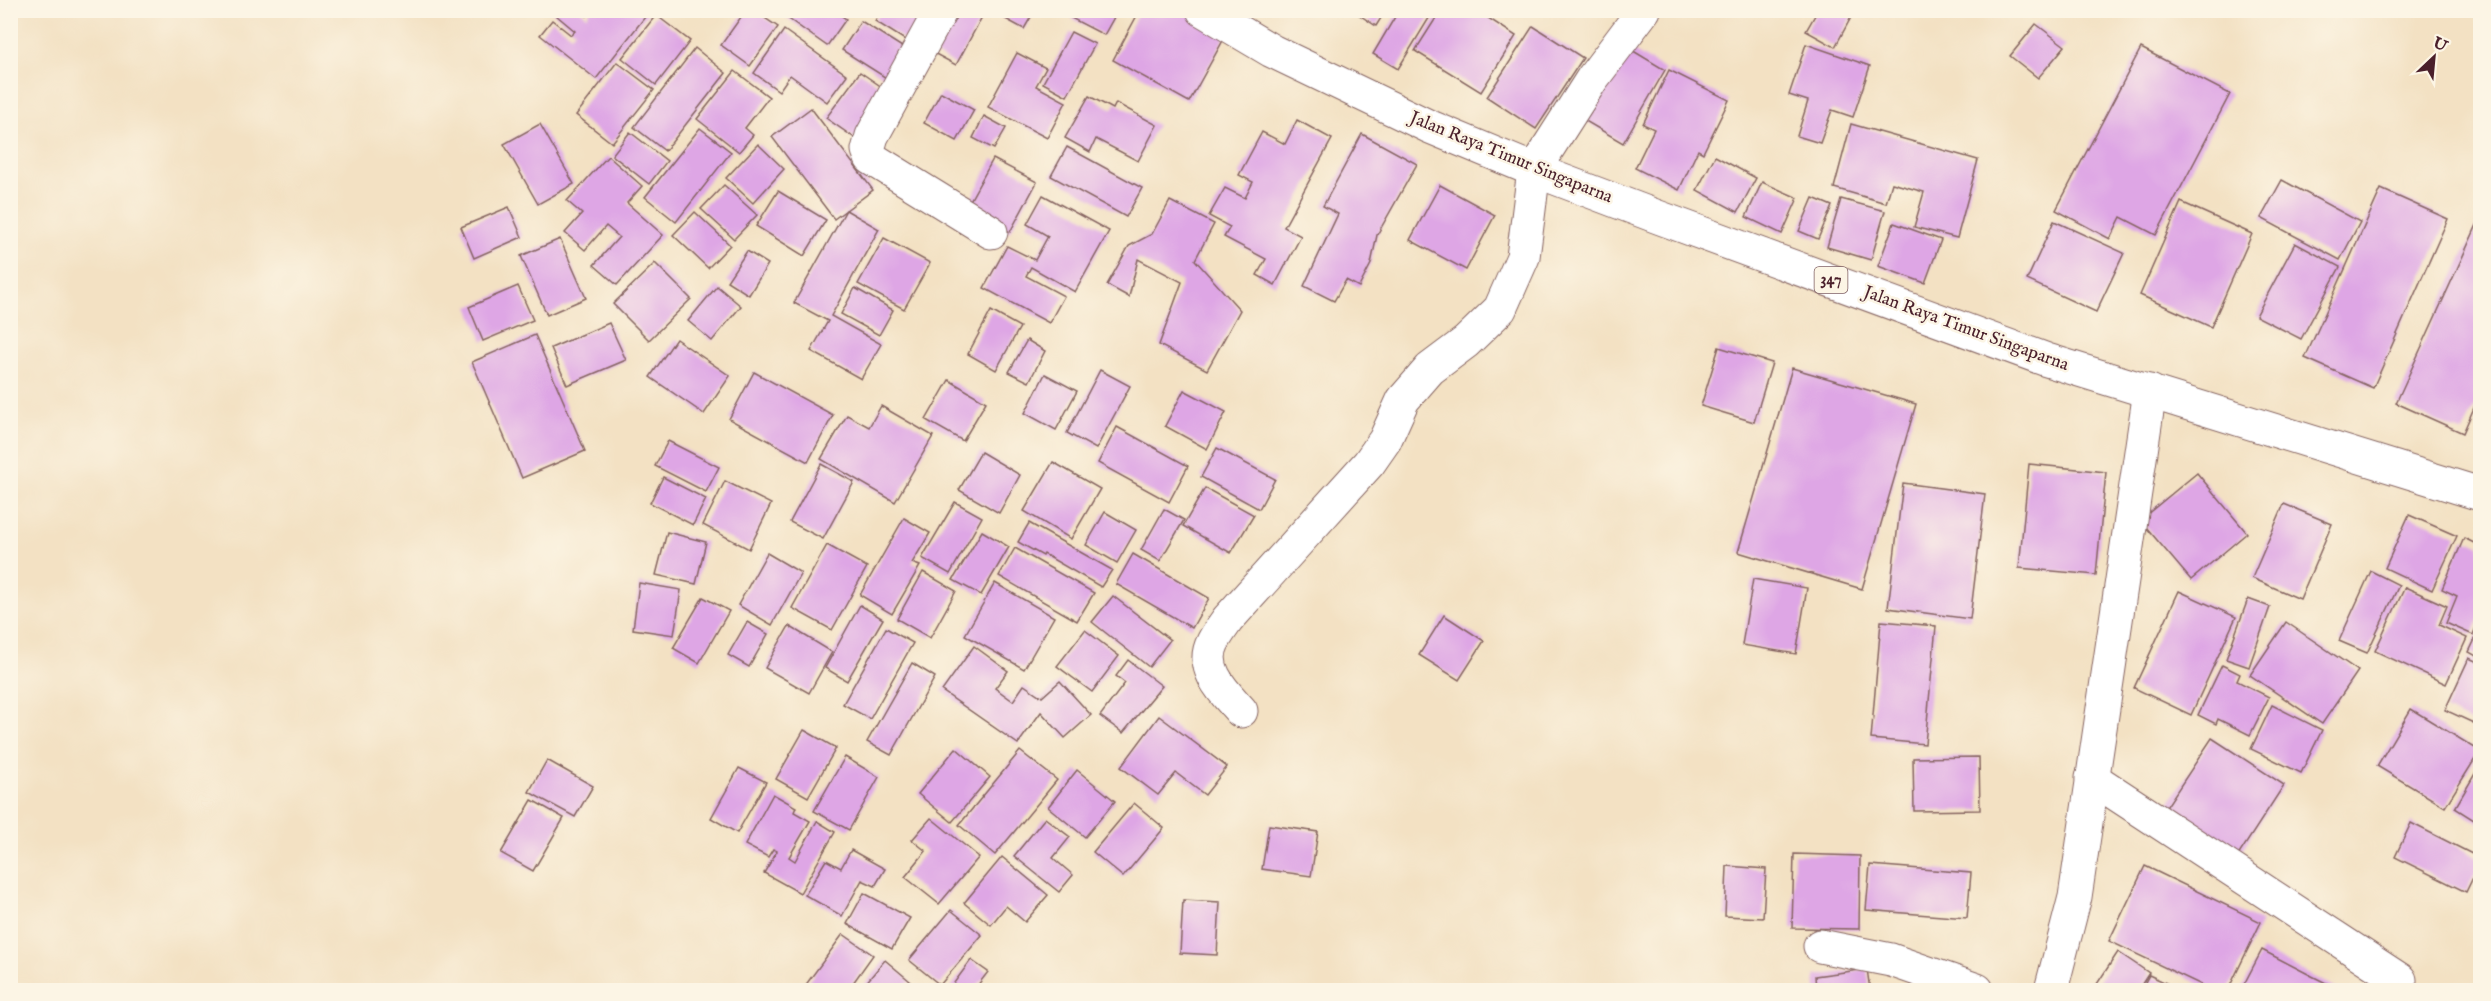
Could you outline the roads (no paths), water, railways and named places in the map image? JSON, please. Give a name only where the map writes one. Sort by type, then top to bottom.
[{"type":"street","points":[[941,10],[872,136],[868,150],[871,158],[879,164],[991,232]]},
{"type":"street","name":"Jalan Raya Timur Singaparna","points":[[1203,10],[1272,51],[1428,126],[1534,170],[2047,360],[2481,494]]},
{"type":"street","points":[[1242,711],[1217,684],[1209,662],[1211,644],[1228,619],[1369,463],[1385,440],[1403,400],[1430,369],[1466,342],[1500,309],[1523,257],[1534,170],[1592,79],[1644,10]]},
{"type":"street","points":[[2051,990],[2075,897],[2150,391]]},
{"type":"street","points":[[2092,778],[2400,980]]},
{"type":"street","points":[[1820,946],[1891,960],[1924,980],[1977,990]]}]
